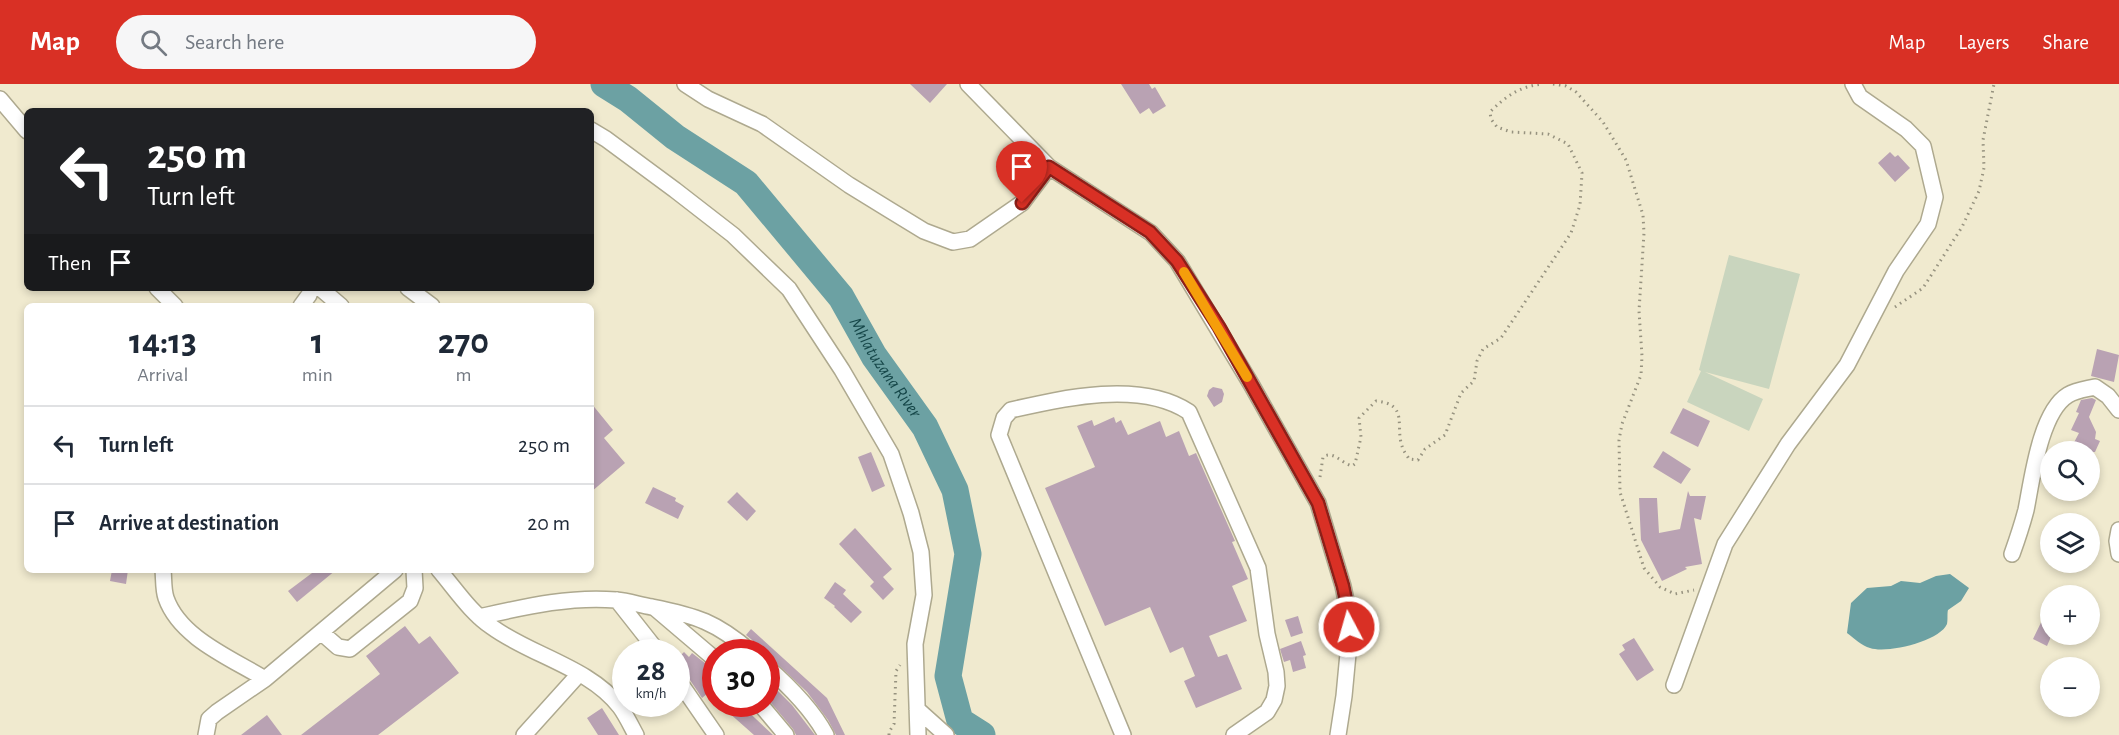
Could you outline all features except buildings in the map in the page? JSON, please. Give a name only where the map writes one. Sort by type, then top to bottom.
[{"type":"street","points":[[685,84],[708,99],[762,124],[849,185],[924,231],[953,242],[970,239],[1022,203],[1049,167]]},
{"type":"street","points":[[968,84],[1049,167],[1150,232],[1177,261],[1219,327],[1318,503],[1343,586],[1348,610],[1349,643],[1338,735]]},
{"type":"street","points":[[1674,685],[1725,544],[1788,444],[1847,365],[1896,272],[1928,224],[1935,197],[1923,146],[1906,129],[1860,97],[1853,84]]},
{"type":"street","points":[[0,99],[24,127]]},
{"type":"street","points":[[594,132],[733,235],[789,289],[842,370],[891,454],[911,513],[921,552],[924,595],[915,644],[918,735]]},
{"type":"street","points":[[160,291],[172,303]]},
{"type":"street","points":[[324,291],[338,303]]},
{"type":"street","points":[[412,291],[428,303]]},
{"type":"street","points":[[2012,554],[2025,512],[2031,477],[2043,434],[2056,407],[2068,395],[2095,387],[2108,396],[2119,410]]},
{"type":"street","points":[[1123,735],[999,435],[1004,418],[1011,410],[1092,394],[1153,397],[1178,405],[1189,412],[1258,568],[1267,634],[1276,672],[1277,686],[1274,700],[1267,712],[1234,735]]},
{"type":"street","points":[[2119,530],[2117,542],[2119,554]]},
{"type":"street","points":[[163,573],[166,597],[181,624],[208,645],[265,679]]},
{"type":"street","points":[[206,735],[209,719],[217,712],[265,679],[392,573]]},
{"type":"street","points":[[322,633],[338,647],[350,649],[410,601],[415,588],[414,573]]},
{"type":"street","points":[[442,573],[479,617],[501,633],[579,674],[607,693],[620,707],[636,735]]},
{"type":"street","points":[[479,617],[538,604],[579,600],[617,600],[688,614],[711,623],[736,639]]},
{"type":"street","points":[[617,600],[648,639]]},
{"type":"street","points":[[654,607],[702,648]]},
{"type":"street","points":[[524,735],[579,674]]},
{"type":"street","points":[[780,678],[826,735]]},
{"type":"street","points":[[690,697],[716,735]]},
{"type":"street","points":[[916,709],[946,735]]},
{"type":"street","points":[[771,717],[786,735]]},
{"type":"path","points":[[1318,503],[1323,457],[1332,454],[1344,463],[1352,466],[1356,464],[1360,437],[1359,418],[1376,400],[1393,405],[1400,420],[1401,446],[1410,459],[1418,460],[1425,449],[1445,435],[1461,393],[1474,381],[1477,362],[1483,350],[1501,338],[1571,233],[1580,205],[1582,173],[1568,144],[1548,134],[1511,132],[1497,127],[1491,119],[1490,112],[1504,98],[1528,85],[1543,84]]},
{"type":"path","points":[[1553,84],[1566,86],[1576,92],[1603,122],[1626,160],[1643,215],[1639,311],[1641,375],[1622,424],[1619,440],[1620,492],[1644,568],[1660,587],[1675,594],[1698,589]]},
{"type":"path","points":[[1894,308],[1923,288],[1962,227],[1979,191],[1984,168],[1983,140],[1994,84]]},
{"type":"path","points":[[889,735],[894,724],[896,671],[915,644]]},
{"type":"green space","points":[[1729,255],[1800,274],[1769,389],[1705,372],[1763,399],[1749,431],[1687,402],[1701,371],[1699,370]]},
{"type":"water","points":[[1950,574],[1969,588],[1961,601],[1948,610],[1947,624],[1934,636],[1900,648],[1878,649],[1864,646],[1847,633],[1851,603],[1867,588],[1891,586],[1901,581],[1920,583],[1936,576]]},
{"type":"waterway","name":"Mhlatuzana River","points":[[604,84],[628,99],[675,137],[746,183],[841,297],[874,356],[925,427],[955,490],[968,554],[948,676],[960,721],[982,735]]},
{"type":"slow traffic","points":[[1184,272],[1247,377]]},
{"type":"route","points":[[1022,203],[1049,167],[1150,232],[1177,261],[1219,327],[1318,503],[1343,586],[1349,627]]}]
